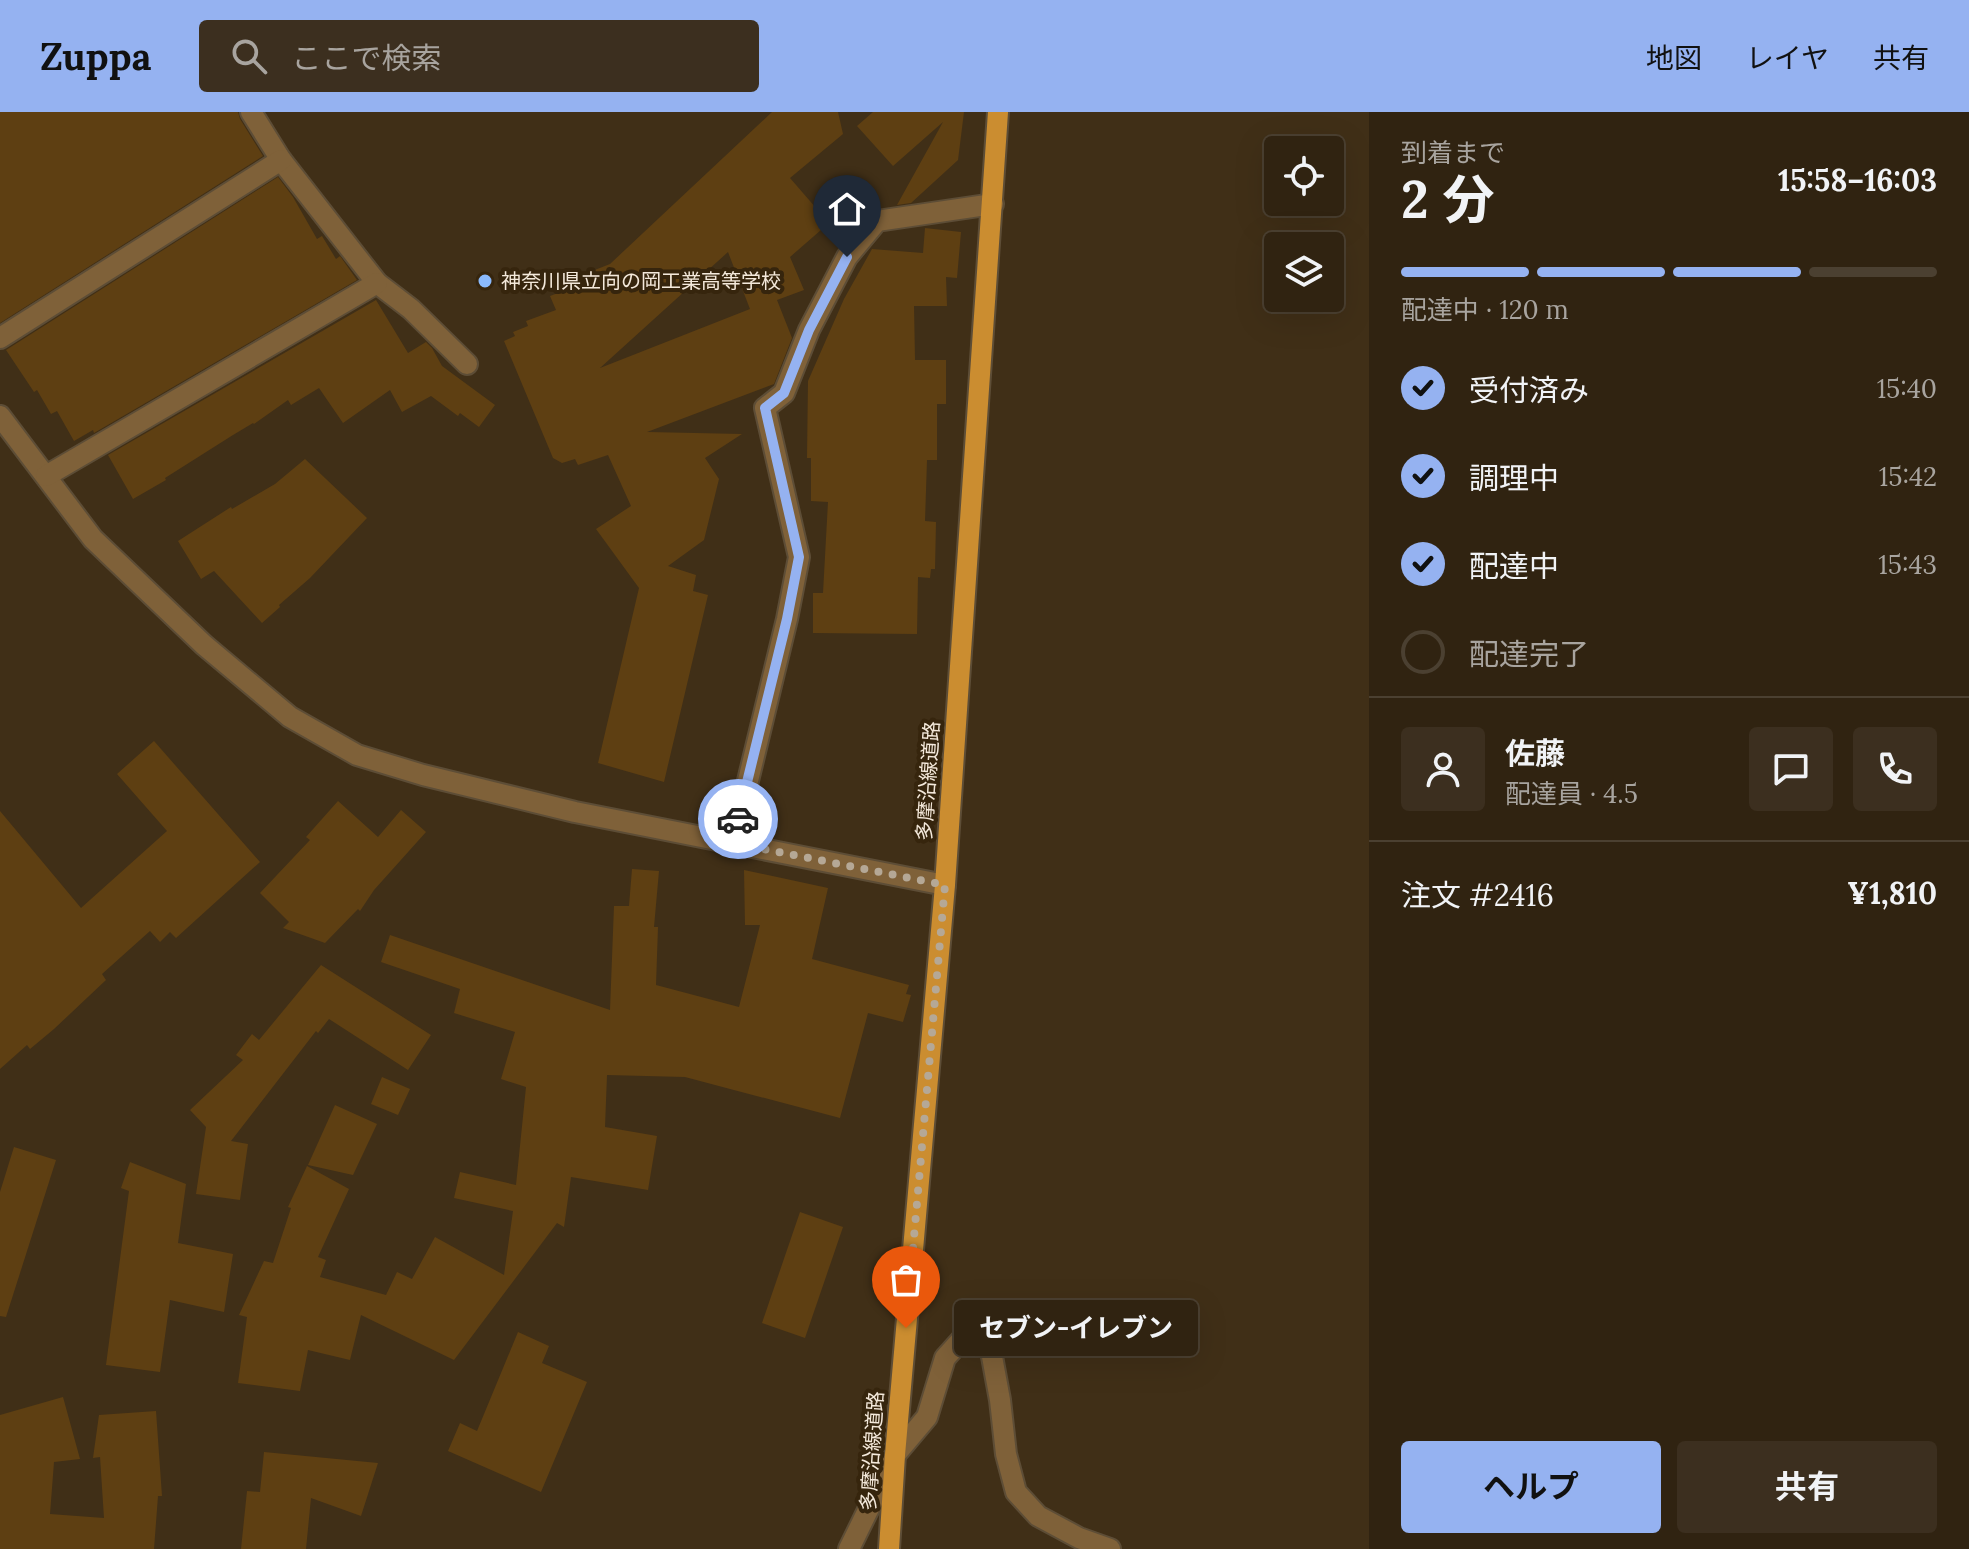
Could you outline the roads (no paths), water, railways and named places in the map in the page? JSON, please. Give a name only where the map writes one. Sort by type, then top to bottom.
[{"type":"main road","name":"多摩沿線道路","points":[[889,1549],[945,885],[998,112]]},
{"type":"street","points":[[251,112],[281,160],[377,283],[411,309],[467,364]]},
{"type":"street","points":[[0,338],[281,160]]},
{"type":"street","points":[[733,843],[799,557],[765,408],[784,393],[809,330],[847,257],[877,221],[993,204]]},
{"type":"street","points":[[46,476],[377,283]]},
{"type":"street","points":[[0,416],[93,539],[204,645],[290,717],[357,755],[491,793],[945,885]]},
{"type":"street","points":[[849,1549],[895,1455],[927,1417],[945,1358],[963,1338],[972,1336],[991,1351],[1006,1454],[1016,1492],[1038,1516],[1079,1538],[1110,1549]]},
{"type":"place","name":"神奈川県立向の岡工業高等学校","points":[[485,281]]},
{"type":"place","name":"セブン-イレブン","points":[[906,1328]]}]
